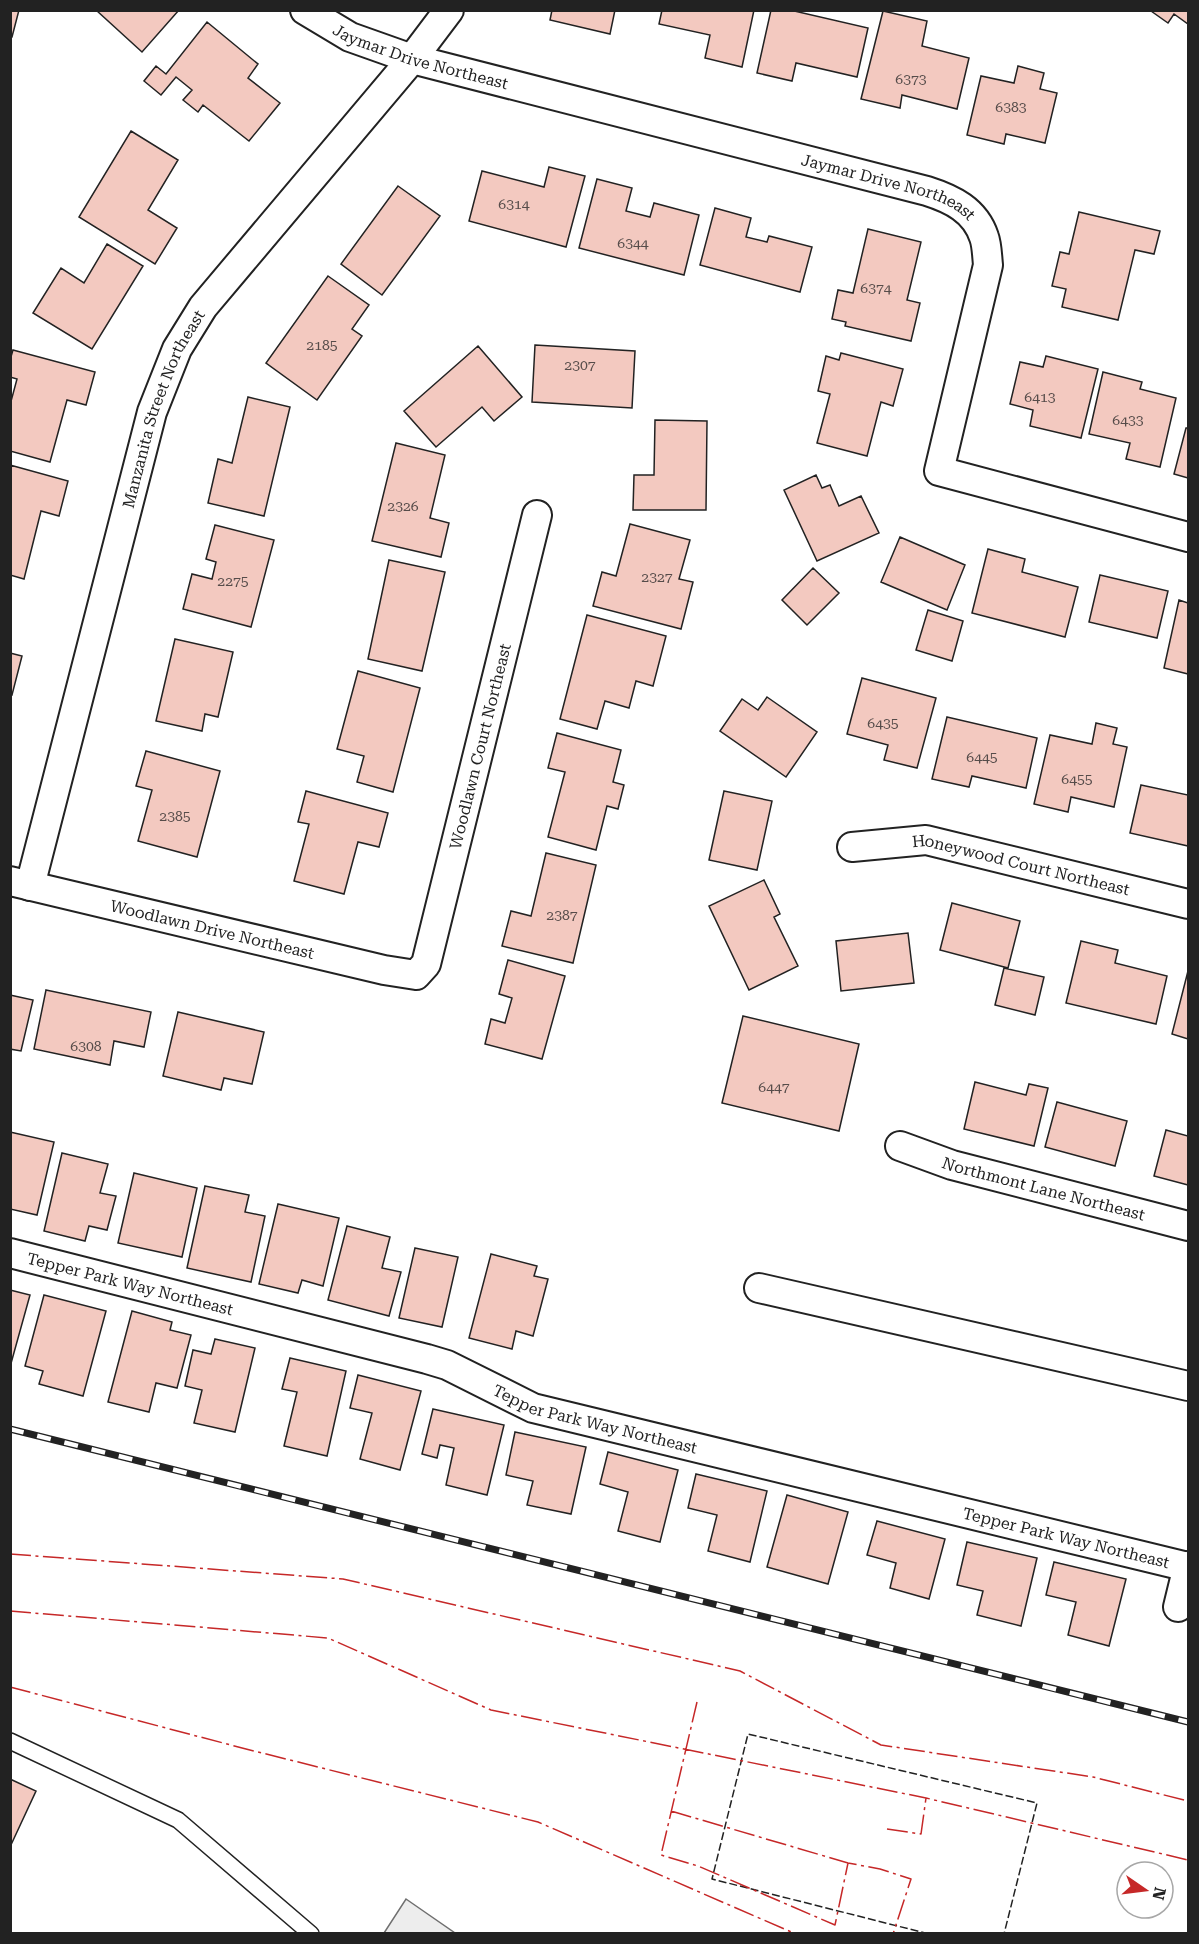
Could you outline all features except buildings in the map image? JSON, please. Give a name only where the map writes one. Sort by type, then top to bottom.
[{"type":"street","name":"Jaymar Drive Northeast","points":[[305,10],[350,37],[412,59],[952,199],[972,214],[984,236],[988,265],[939,471],[1188,537]]},
{"type":"street","name":"Manzanita Street Northeast","points":[[20,884],[152,412],[177,349],[203,308],[412,59],[449,10]]},
{"type":"street","name":"Woodlawn Court Northeast","points":[[416,975],[426,964],[537,515]]},
{"type":"street","name":"Honeywood Court Northeast","points":[[852,847],[926,840],[1188,904]]},
{"type":"street","name":"Woodlawn Drive Northeast","points":[[20,884],[403,975],[416,975]]},
{"type":"street","name":"Northmont Lane Northeast","points":[[900,1146],[952,1165],[1188,1226]]},
{"type":"street","name":"Tepper Park Way Northeast","points":[[10,1253],[427,1359],[447,1365],[533,1408],[1188,1567]]},
{"type":"street","points":[[759,1288],[1188,1386]]},
{"type":"street","points":[[1178,1606],[1188,1567]]},
{"type":"lane","points":[[10,1741],[178,1820],[311,1934]]},
{"type":"shaded area","points":[[406,1899],[455,1933],[384,1933]]},
{"type":"railway","points":[[10,1429],[1188,1722]]},
{"type":"fence","points":[[929,1934],[712,1879],[748,1734],[1037,1803],[1004,1934]]},
{"type":"power","points":[[10,1554],[343,1579],[740,1671],[881,1745],[1093,1777],[1188,1801]]},
{"type":"power","points":[[10,1611],[328,1638],[491,1710],[926,1798],[1188,1860]]},
{"type":"power","points":[[10,1687],[538,1822],[796,1934]]},
{"type":"power","points":[[697,1702],[661,1855],[698,1866],[835,1925],[848,1863],[880,1869],[911,1879],[893,1934]]},
{"type":"power","points":[[1188,1764],[1188,1770]]},
{"type":"power","points":[[887,1829],[921,1834],[926,1798]]},
{"type":"power","points":[[671,1811],[848,1863]]}]
